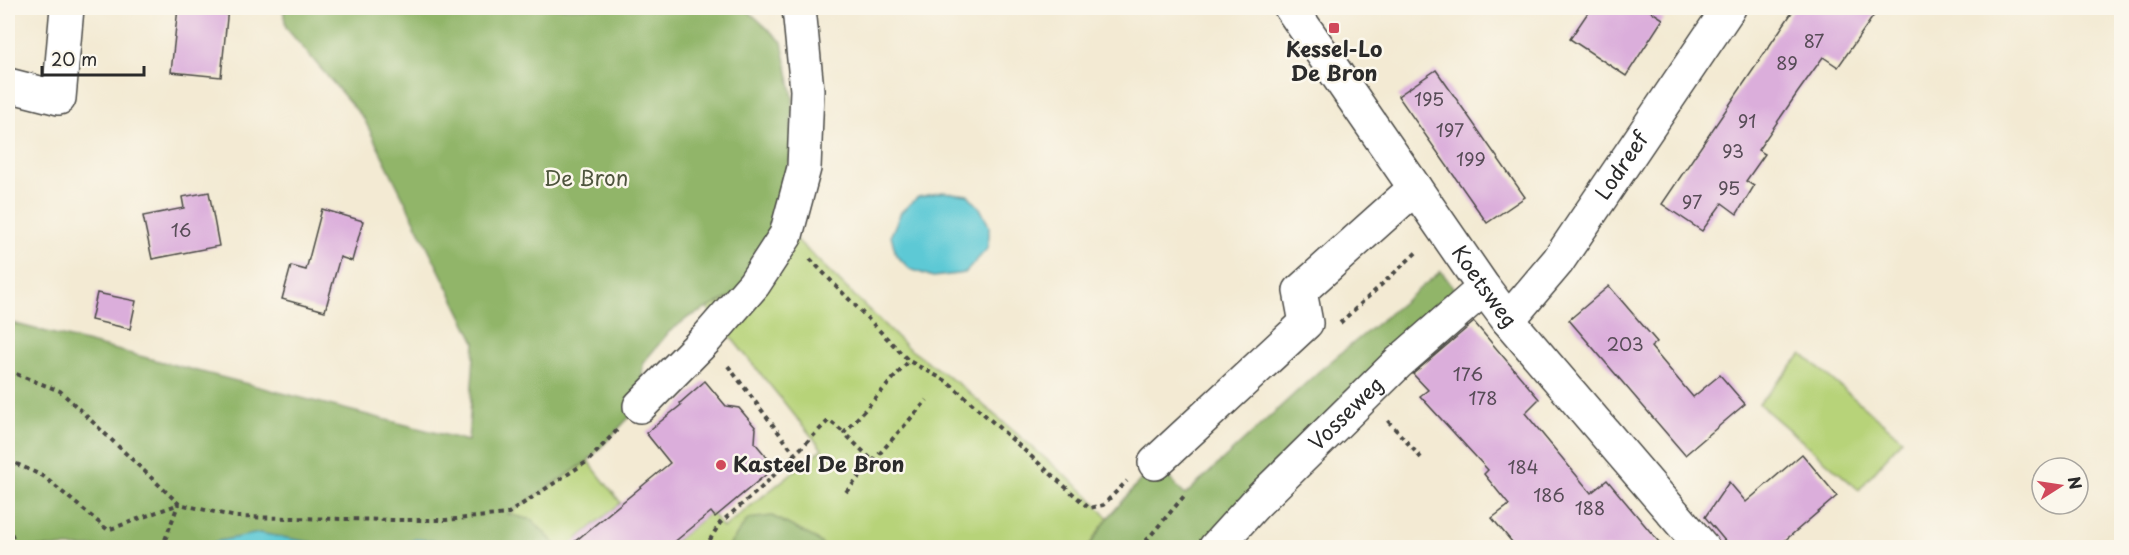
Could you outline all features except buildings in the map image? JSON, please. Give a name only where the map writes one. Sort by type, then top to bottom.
[{"type":"street","points":[[8,85],[59,98],[67,8]]},
{"type":"street","points":[[640,406],[707,338],[754,284],[786,235],[804,168],[807,90],[800,8]]},
{"type":"street","name":"Koetsweg","points":[[1291,8],[1508,320],[1703,548]]},
{"type":"street","name":"Lodreef","points":[[1508,320],[1558,261],[1729,8]]},
{"type":"street","points":[[1155,463],[1306,324],[1300,291],[1415,188]]},
{"type":"street","name":"Vosseweg","points":[[1215,548],[1256,502],[1398,363],[1484,288]]},
{"type":"path","points":[[1306,324],[1340,323],[1443,228]]},
{"type":"path","points":[[786,235],[909,361],[948,382],[1089,508],[1103,505],[1146,461],[1155,463]]},
{"type":"path","points":[[707,338],[795,454]]},
{"type":"path","points":[[844,433],[909,361]]},
{"type":"path","points":[[8,371],[60,391],[179,504],[236,517],[396,520],[456,519],[507,514],[588,461],[640,406]]},
{"type":"path","points":[[1366,395],[1422,459]]},
{"type":"path","points":[[846,492],[927,400]]},
{"type":"path","points":[[705,548],[720,523],[761,488],[829,420],[873,461]]},
{"type":"path","points":[[8,460],[43,476],[108,530],[179,504]]},
{"type":"path","points":[[1140,548],[1185,495]]},
{"type":"path","points":[[162,548],[179,504]]},
{"type":"path","points":[[8,525],[17,548]]},
{"type":"green space","name":"De Bron","points":[[283,8],[745,8],[782,42],[793,97],[790,158],[774,234],[739,293],[689,317],[669,332],[643,363],[640,406],[588,461],[508,514],[532,520],[558,547],[8,547],[8,322],[468,441],[475,342],[364,119],[286,28]]},
{"type":"green space","points":[[797,240],[907,347],[960,385],[1089,496],[1108,518],[1088,547],[825,547],[815,538],[748,520],[728,547],[667,548],[711,512],[723,528],[822,449],[707,308],[739,293]]},
{"type":"green space","points":[[1441,271],[1458,294],[1204,547],[1088,548],[1108,518],[1155,463],[1185,495],[1318,372]]},
{"type":"green space","points":[[1802,354],[1902,439],[1859,490],[1759,404]]},
{"type":"green space","points":[[588,461],[621,503],[578,538],[585,547],[558,547],[532,520],[507,514]]},
{"type":"green space","points":[[772,516],[815,538],[825,547],[728,547],[748,519]]},
{"type":"water","points":[[943,192],[968,195],[980,208],[989,226],[989,237],[987,249],[965,273],[933,277],[910,269],[896,255],[891,235],[901,212],[918,197]]},
{"type":"water","points":[[259,533],[315,543],[317,547],[212,547],[214,542]]},
{"type":"water","points":[[415,539],[468,543],[470,547],[399,547]]},
{"type":"place","name":"Kessel-Lo De Bron","points":[[1334,28]]},
{"type":"place","name":"Kasteel De Bron","points":[[721,465]]}]
